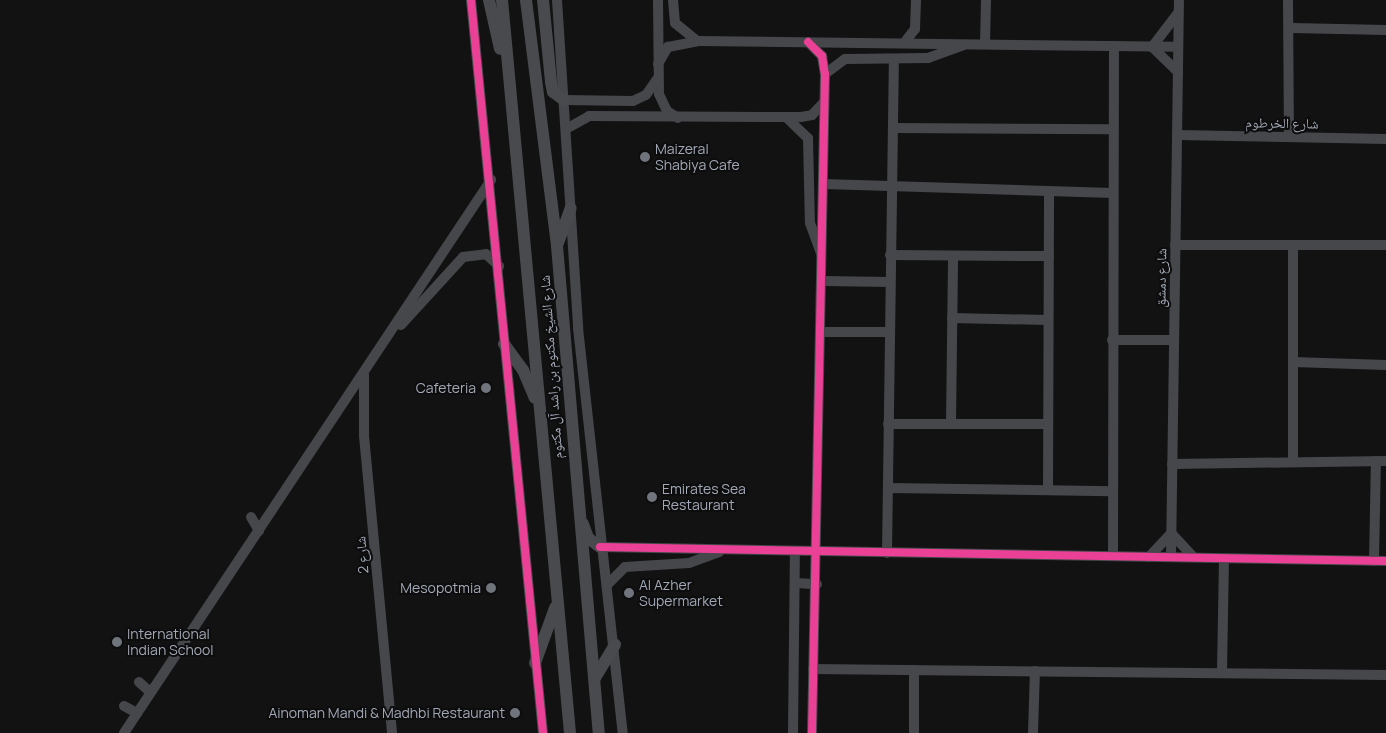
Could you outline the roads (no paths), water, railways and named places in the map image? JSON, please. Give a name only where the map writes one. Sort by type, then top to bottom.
[{"type":"main road","points":[[489,0],[508,86]]},
{"type":"main road","name":"شارع الشيخ مكتوم بن راشد آل مكتوم","points":[[502,0],[508,86],[541,412],[570,733]]},
{"type":"main road","name":"شارع الشيخ مكتوم بن راشد آل مكتوم","points":[[526,0],[539,89],[557,246],[576,500],[599,733]]},
{"type":"main road","points":[[539,89],[542,0]]},
{"type":"main road","points":[[542,0],[553,92],[564,100]]},
{"type":"main road","points":[[557,246],[571,208]]},
{"type":"main road","points":[[504,344],[523,370],[541,412]]},
{"type":"main road","points":[[576,500],[588,538],[600,548]]},
{"type":"main road","points":[[535,664],[557,601]]},
{"type":"main road","points":[[594,683],[614,645]]},
{"type":"street","points":[[471,0],[499,266],[504,344],[543,733]]},
{"type":"street","points":[[557,0],[571,208],[600,548],[608,584],[623,733]]},
{"type":"street","points":[[658,0],[658,76],[660,100],[678,118]]},
{"type":"street","points":[[672,0],[679,29],[698,41]]},
{"type":"street","points":[[904,44],[916,24],[916,0]]},
{"type":"street","points":[[985,44],[986,0]]},
{"type":"street","name":"شارع دمشق","points":[[1171,557],[1179,0]]},
{"type":"street","points":[[1288,0],[1292,28],[1289,137]]},
{"type":"street","points":[[1152,47],[1178,12]]},
{"type":"street","points":[[916,24],[928,44]]},
{"type":"street","points":[[1292,28],[1386,30]]},
{"type":"street","points":[[658,64],[674,44],[698,41],[1178,47]]},
{"type":"street","points":[[808,42],[822,56],[825,74],[818,552],[812,733]]},
{"type":"street","points":[[825,74],[845,59],[894,59],[938,56],[967,44]]},
{"type":"street","points":[[1113,556],[1114,46]]},
{"type":"street","points":[[1152,47],[1178,72]]},
{"type":"street","points":[[887,553],[894,59]]},
{"type":"street","points":[[564,100],[640,99],[652,90],[658,76]]},
{"type":"street","points":[[566,129],[589,116],[785,118],[812,115],[824,102]]},
{"type":"street","points":[[785,118],[797,123],[808,138],[810,222],[821,253]]},
{"type":"street","points":[[893,128],[1113,129]]},
{"type":"street","name":"شارع الخرطوم","points":[[1177,135],[1386,139]]},
{"type":"street","points":[[124,733],[364,374],[490,180]]},
{"type":"street","points":[[824,184],[1113,194]]},
{"type":"street","points":[[1048,490],[1049,192]]},
{"type":"street","points":[[1175,245],[1386,245]]},
{"type":"street","points":[[1293,245],[1293,461]]},
{"type":"street","points":[[381,348],[462,257],[486,254],[499,266]]},
{"type":"street","points":[[890,255],[1049,256]]},
{"type":"street","points":[[950,424],[952,256]]},
{"type":"street","points":[[822,281],[890,282]]},
{"type":"street","points":[[952,318],[1048,320]]},
{"type":"street","points":[[822,332],[889,332]]},
{"type":"street","points":[[1112,340],[1174,340]]},
{"type":"street","points":[[1293,362],[1386,364]]},
{"type":"street","name":"شارع 2","points":[[364,374],[364,436],[392,733]]},
{"type":"street","points":[[888,424],[1048,424]]},
{"type":"street","points":[[1172,464],[1381,461],[1374,561]]},
{"type":"street","points":[[888,488],[1112,491]]},
{"type":"street","points":[[251,517],[259,531]]},
{"type":"street","points":[[1149,557],[1171,532],[1182,550],[1194,558]]},
{"type":"street","points":[[600,548],[1386,561]]},
{"type":"street","points":[[608,584],[616,572],[630,565],[689,564],[720,551]]},
{"type":"street","points":[[793,733],[795,552]]},
{"type":"street","points":[[1222,672],[1224,559]]},
{"type":"street","points":[[795,583],[817,584]]},
{"type":"street","points":[[813,669],[1386,675]]},
{"type":"street","points":[[914,670],[914,733]]},
{"type":"street","points":[[1033,733],[1035,671]]},
{"type":"street","points":[[140,682],[150,692]]},
{"type":"street","points":[[124,706],[137,713]]},
{"type":"place","name":"Maizeral Shabiya Cafe","points":[[645,157]]},
{"type":"place","name":"Cafeteria","points":[[486,388]]},
{"type":"place","name":"Emirates Sea Restaurant","points":[[652,497]]},
{"type":"place","name":"Mesopotmia","points":[[491,588]]},
{"type":"place","name":"Al Azher Supermarket","points":[[629,593]]},
{"type":"place","name":"International Indian School","points":[[117,642]]},
{"type":"place","name":"Ainoman Mandi & Madhbi Restaurant","points":[[515,713]]}]
